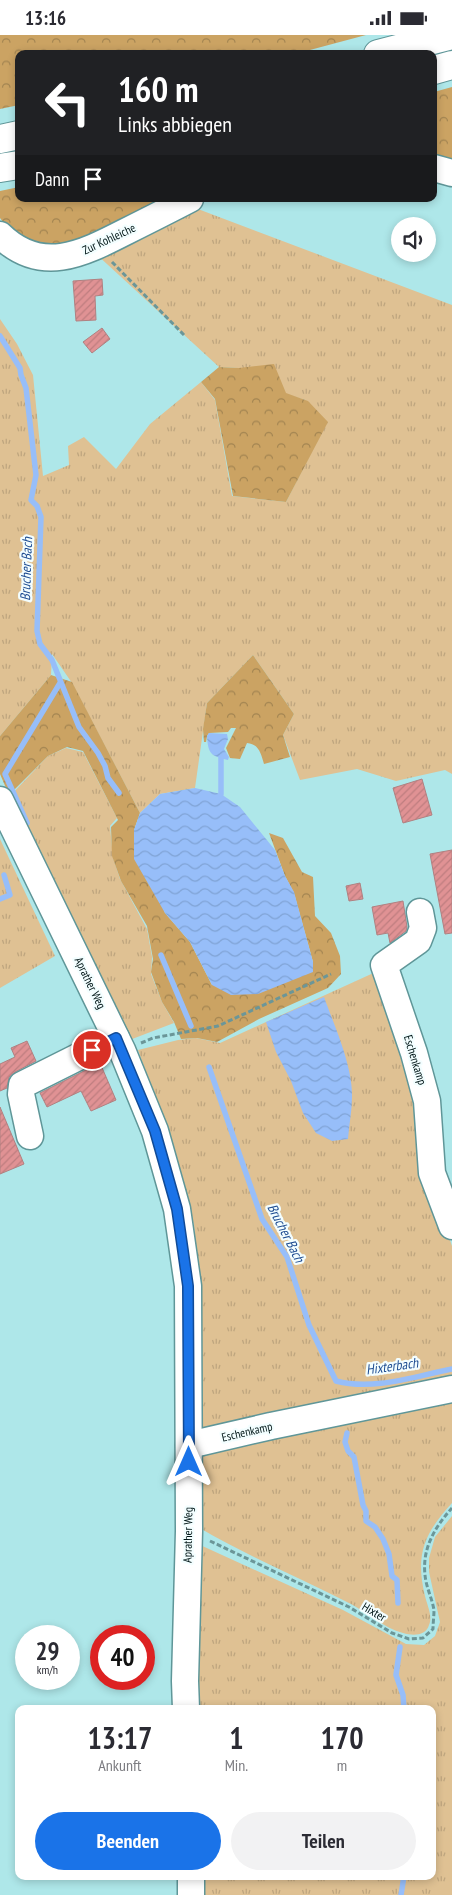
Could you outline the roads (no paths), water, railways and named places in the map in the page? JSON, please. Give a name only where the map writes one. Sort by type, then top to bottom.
[{"type":"highway","points":[[394,50],[452,35]]},
{"type":"highway","points":[[437,69],[452,65]]},
{"type":"highway","points":[[0,139],[15,136]]},
{"type":"highway","points":[[0,168],[15,166]]},
{"type":"street","points":[[437,169],[452,173]]},
{"type":"street","name":"Zur Kohleiche","points":[[0,235],[19,251],[34,256],[58,258],[84,252],[184,202]]},
{"type":"street","name":"Aprather Weg","points":[[0,800],[119,1044],[155,1131],[177,1209],[188,1286],[189,1531],[186,1705]]},
{"type":"street","name":"Eschenkamp","points":[[420,912],[423,928],[418,941],[384,965],[414,1053],[427,1101],[432,1173],[452,1227]]},
{"type":"street","points":[[30,1136],[21,1093],[22,1085],[119,1044]]},
{"type":"street","name":"Eschenkamp","points":[[189,1445],[271,1426],[452,1389]]},
{"type":"street","points":[[191,1880],[192,1895]]},
{"type":"water","points":[[209,733],[227,734],[228,739],[224,749],[229,757],[228,760],[212,753],[207,742]]},
{"type":"water","points":[[195,788],[221,794],[240,807],[275,850],[285,876],[294,892],[313,962],[313,972],[258,994],[231,995],[212,985],[190,942],[165,913],[134,859],[134,830],[140,813],[160,794]]},
{"type":"water","points":[[324,997],[346,1059],[352,1102],[348,1139],[332,1141],[316,1133],[303,1113],[291,1081],[276,1052],[266,1022]]},
{"type":"waterway","name":"Brucher Bach","points":[[0,336],[20,368],[26,388],[36,475],[31,500],[37,506],[41,517],[37,631],[40,644],[52,660],[79,727],[98,753],[105,766],[108,778],[119,793]]},
{"type":"waterway","points":[[27,823],[5,774],[60,683]]},
{"type":"waterway","points":[[221,758],[221,794]]},
{"type":"waterway","points":[[0,899],[10,895],[4,875]]},
{"type":"waterway","name":"Brucher Bach","points":[[161,955],[191,1026]]},
{"type":"waterway","name":"Brucher Bach","points":[[209,1067],[262,1219],[287,1257],[309,1325],[336,1381],[350,1384],[380,1383],[409,1379],[452,1369]]},
{"type":"waterway","name":"Brucher Bach","points":[[347,1433],[345,1442],[348,1451],[354,1457],[363,1505],[366,1511],[366,1521],[375,1527],[383,1539],[389,1554],[392,1576],[397,1580],[398,1603]]},
{"type":"waterway","name":"Brucher Bach","points":[[400,1647],[396,1675],[403,1695],[404,1705]]},
{"type":"waterway","name":"Brucher Bach","points":[[401,1895],[403,1880]]},
{"type":"water label","name":"Hixterbach","points":[[392,1366]]}]
